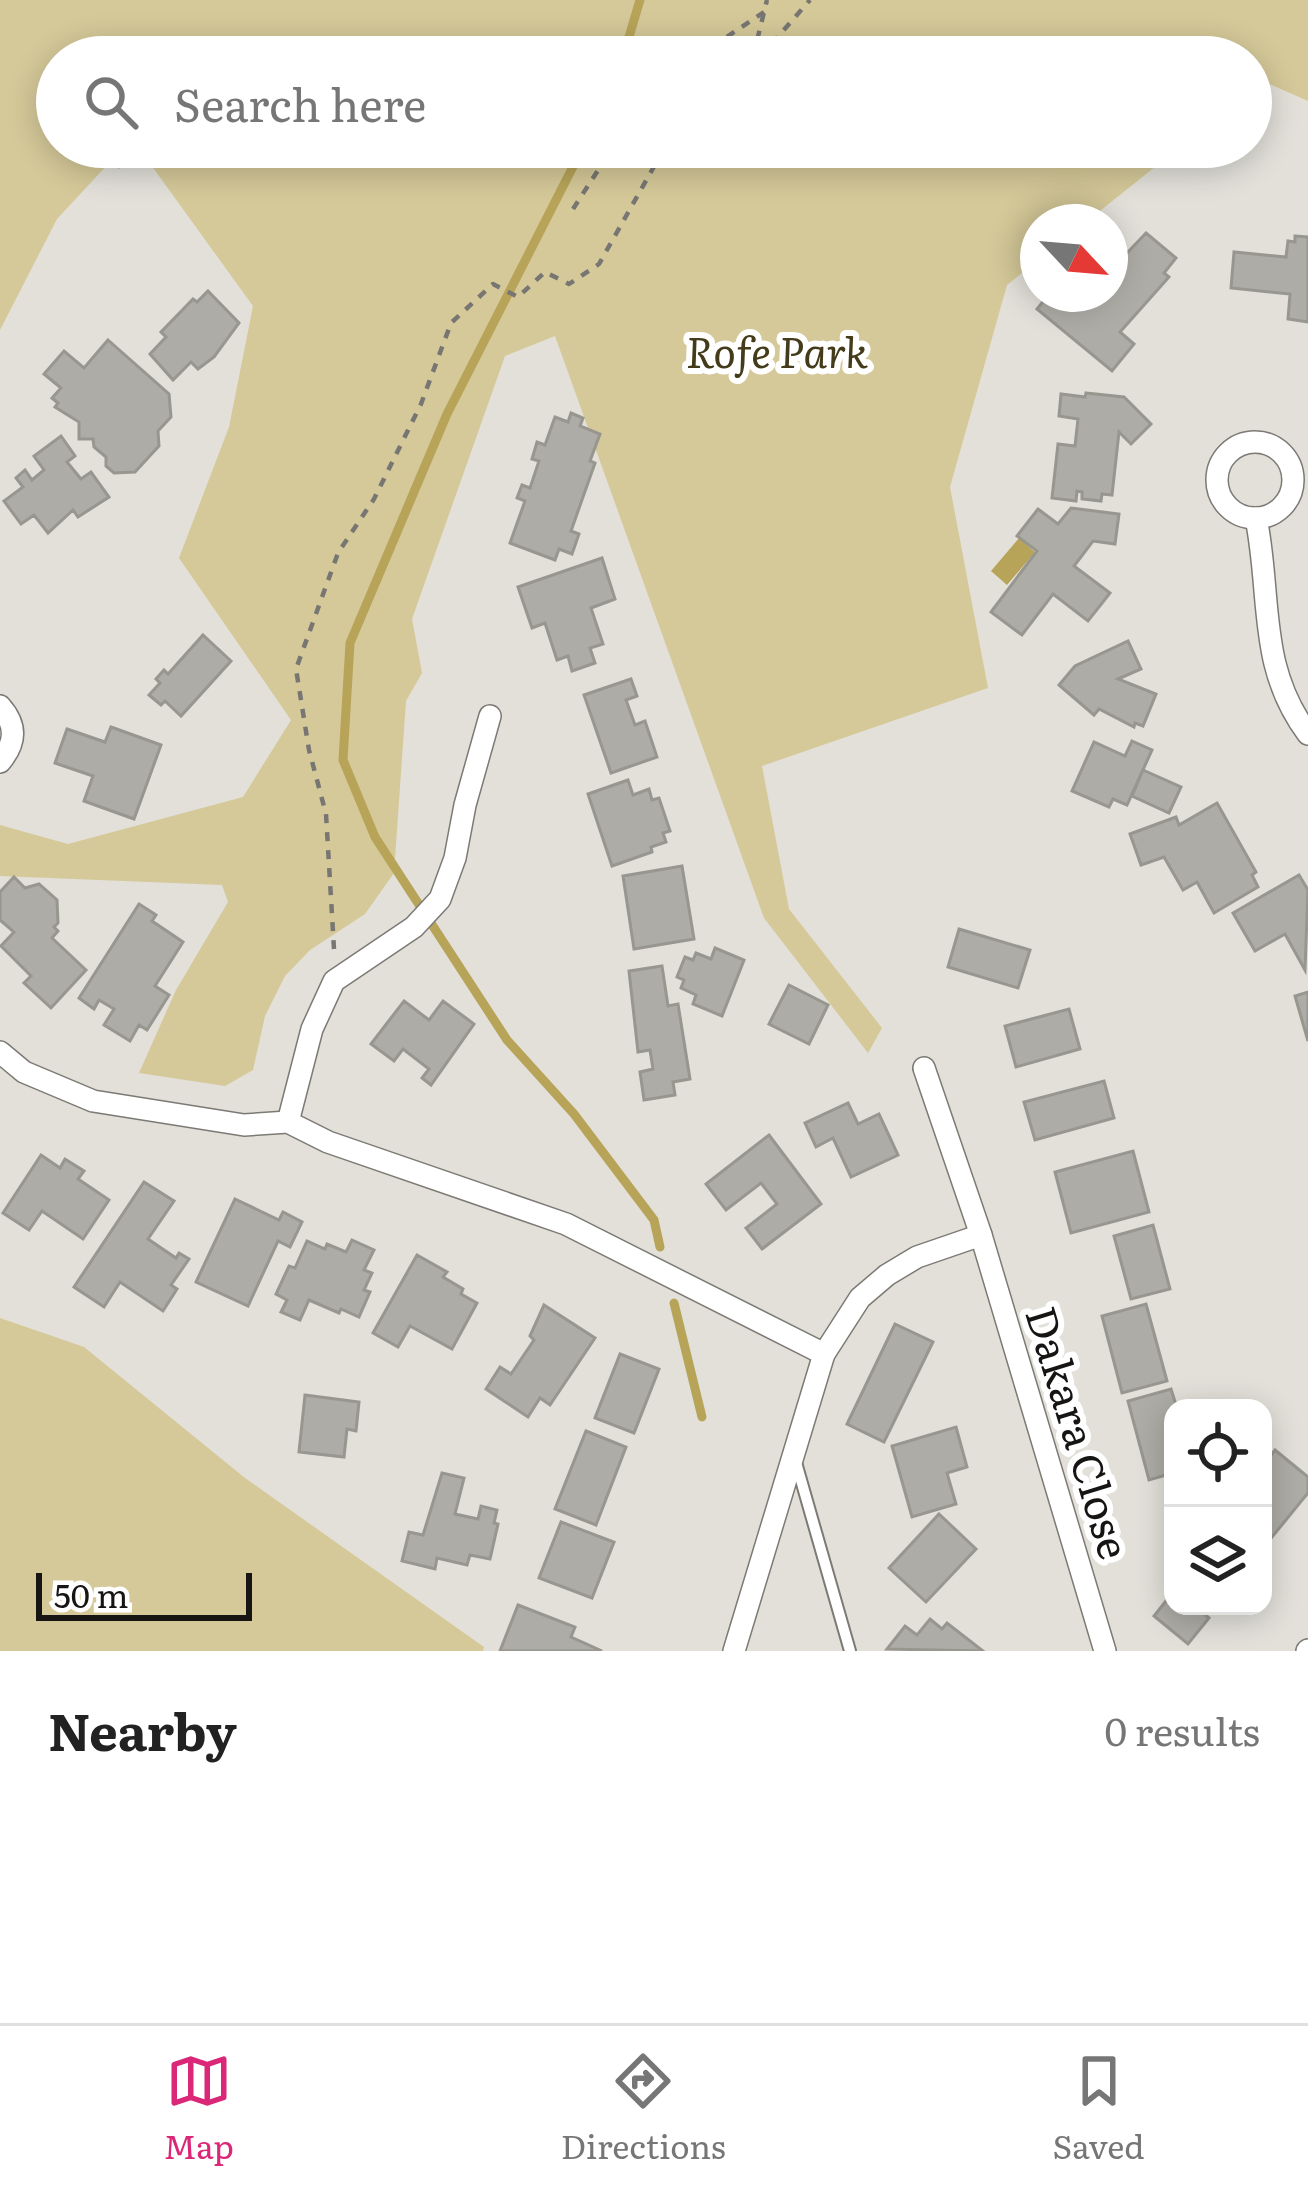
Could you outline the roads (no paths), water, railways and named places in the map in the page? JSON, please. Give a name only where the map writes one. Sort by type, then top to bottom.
[{"type":"street","points":[[1256,518],[1273,664],[1282,694],[1308,734]]},
{"type":"street","points":[[0,706],[13,732],[12,745],[0,762]]},
{"type":"street","points":[[288,1122],[312,1029],[334,981],[414,927],[440,899],[455,858],[490,716]]},
{"type":"street","points":[[0,1052],[24,1072],[93,1101],[244,1125],[288,1122],[328,1142],[566,1224],[824,1354]]},
{"type":"street","name":"Dakara Close","points":[[924,1068],[981,1235],[1105,1651]]},
{"type":"street","points":[[734,1651],[824,1354],[860,1298],[887,1275],[917,1257],[981,1235]]},
{"type":"lane","points":[[794,1456],[850,1651]]},
{"type":"waterway","points":[[629,36],[640,0]]},
{"type":"waterway","points":[[572,168],[447,414],[350,643],[343,760],[375,837],[507,1040],[574,1114],[654,1220],[660,1247]]},
{"type":"waterway","points":[[674,1303],[702,1417]]},
{"type":"park label","name":"Rofe Park","points":[[777,350]]}]
